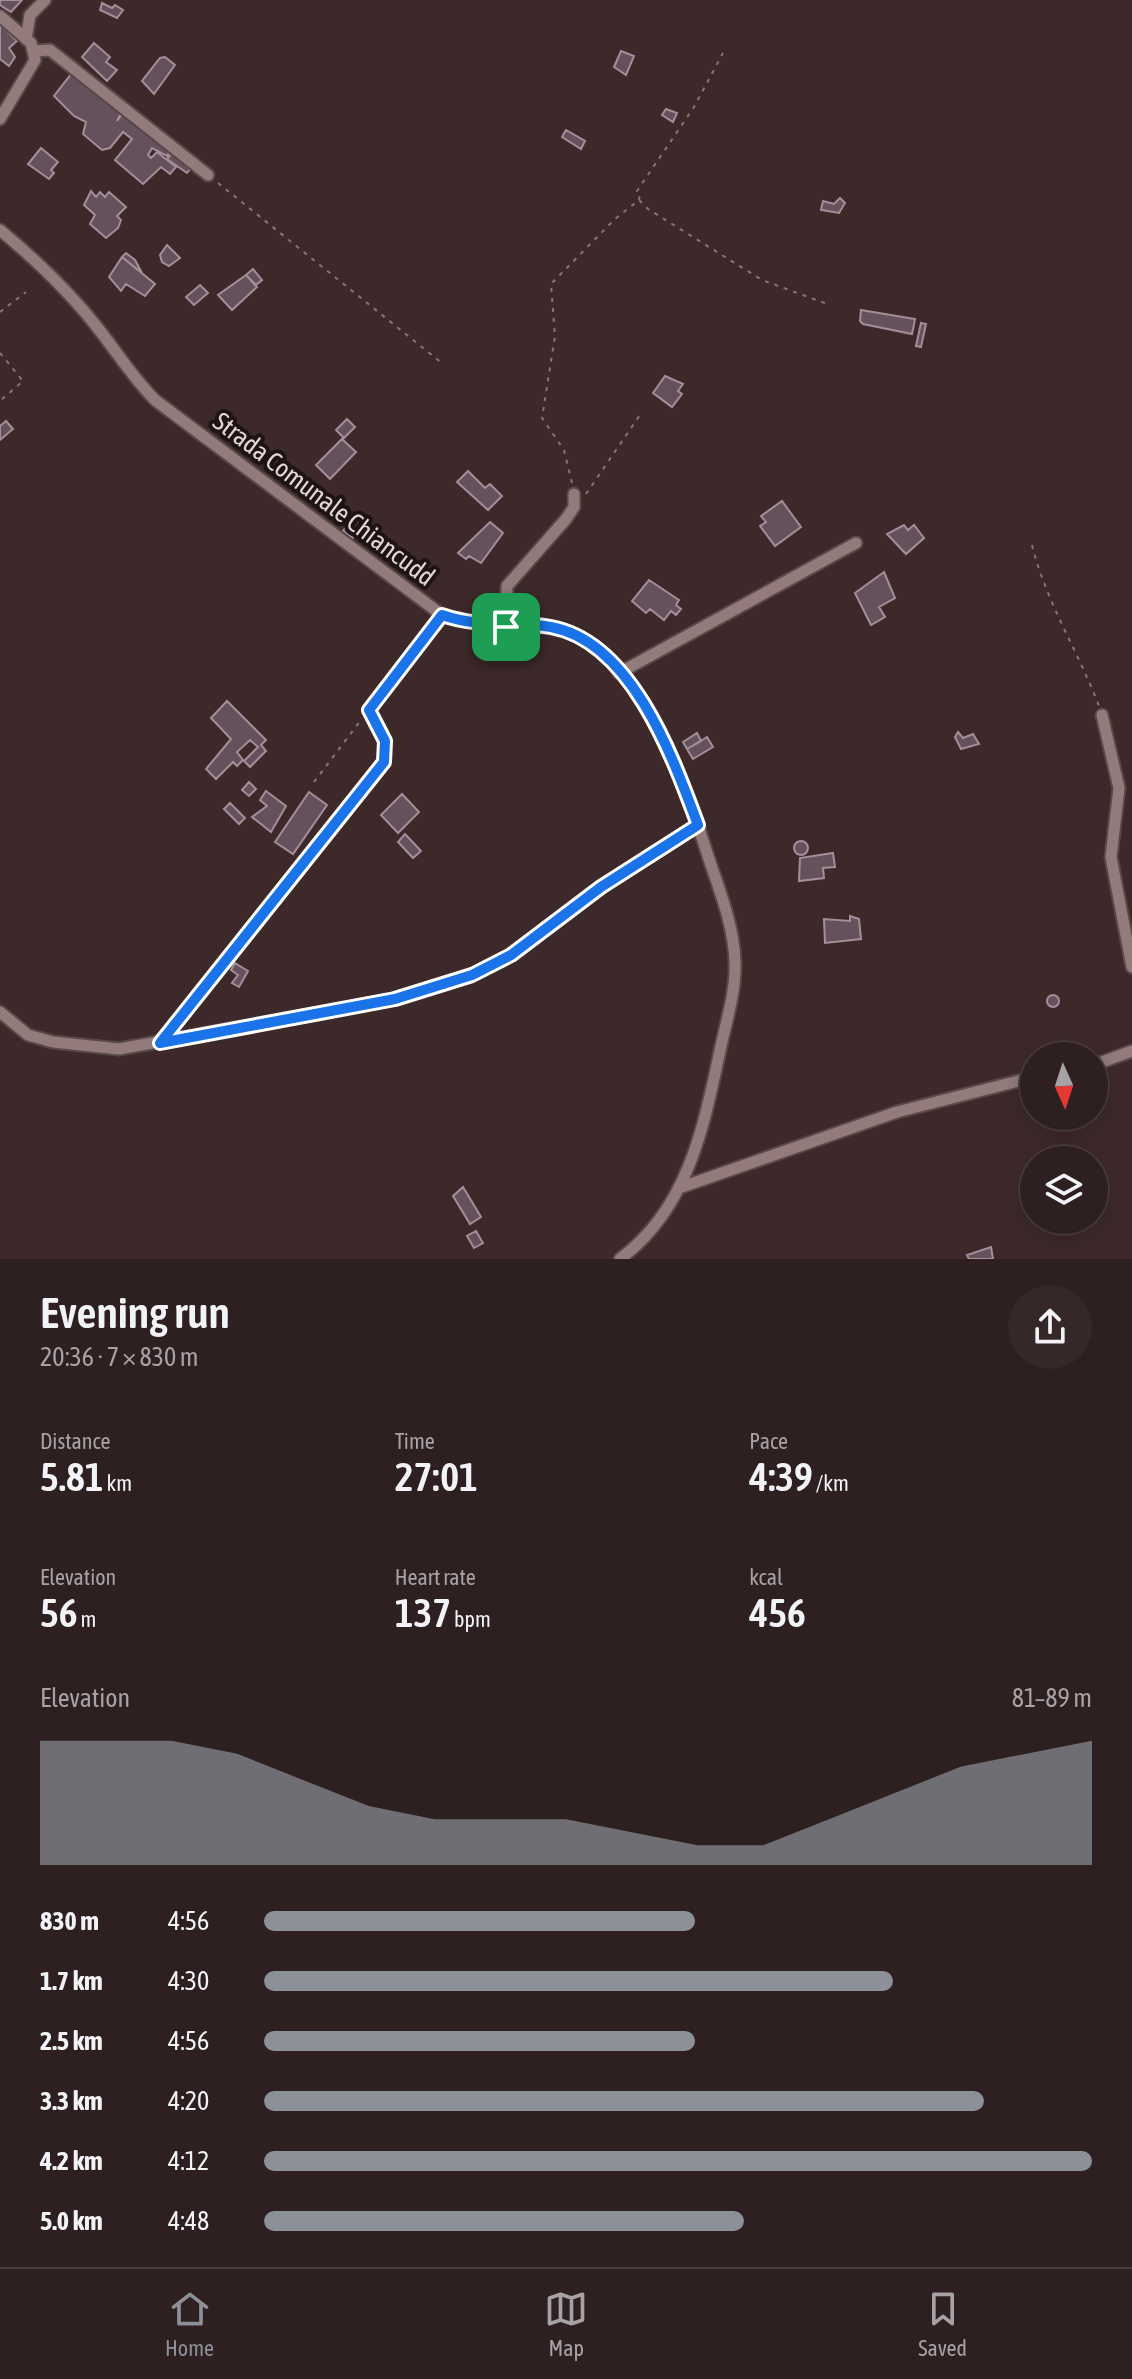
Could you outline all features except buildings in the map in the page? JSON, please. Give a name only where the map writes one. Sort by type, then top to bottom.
[{"type":"street","points":[[26,39],[30,15],[45,0]]},
{"type":"street","points":[[0,16],[35,51],[31,71],[0,119]]},
{"type":"street","points":[[35,51],[50,50],[208,175]]},
{"type":"street","name":"Strada Comunale Chiancudd","points":[[0,230],[55,276],[99,328],[129,373],[155,400],[442,615],[471,624],[550,627],[572,634],[605,656],[653,718],[698,825],[726,912],[734,973],[705,1122],[679,1188],[653,1230],[620,1259]]},
{"type":"street","points":[[506,627],[507,586],[574,500]]},
{"type":"street","points":[[619,673],[856,543]]},
{"type":"street","points":[[276,898],[384,762],[385,741],[369,710],[442,615]]},
{"type":"street","points":[[1102,715],[1119,788],[1111,857],[1132,967]]},
{"type":"street","points":[[0,1012],[28,1035],[53,1042],[119,1049],[395,999],[472,975],[511,955],[601,887],[698,825]]},
{"type":"street","points":[[1108,1060],[1132,1051]]},
{"type":"street","points":[[679,1188],[897,1112],[1020,1081]]},
{"type":"path","points":[[574,500],[567,456],[542,418],[555,336],[551,284],[615,219],[639,200],[640,193],[637,191],[694,107],[723,53]]},
{"type":"path","points":[[208,175],[443,364]]},
{"type":"path","points":[[639,200],[648,209],[762,280],[830,305]]},
{"type":"path","points":[[0,312],[26,292]]},
{"type":"path","points":[[0,353],[23,381],[0,401]]},
{"type":"path","points":[[574,500],[640,415]]},
{"type":"path","points":[[1032,545],[1045,588],[1082,661],[1102,715]]},
{"type":"path","points":[[314,782],[369,710]]},
{"type":"path","points":[[160,1043],[276,898]]},
{"type":"route","points":[[442,615],[471,624],[506,627],[550,627],[588,642],[605,656],[653,718],[673,758],[698,825],[601,887],[511,955],[472,975],[395,999],[160,1043],[376,775],[387,752],[385,741],[369,710],[442,615]]}]
